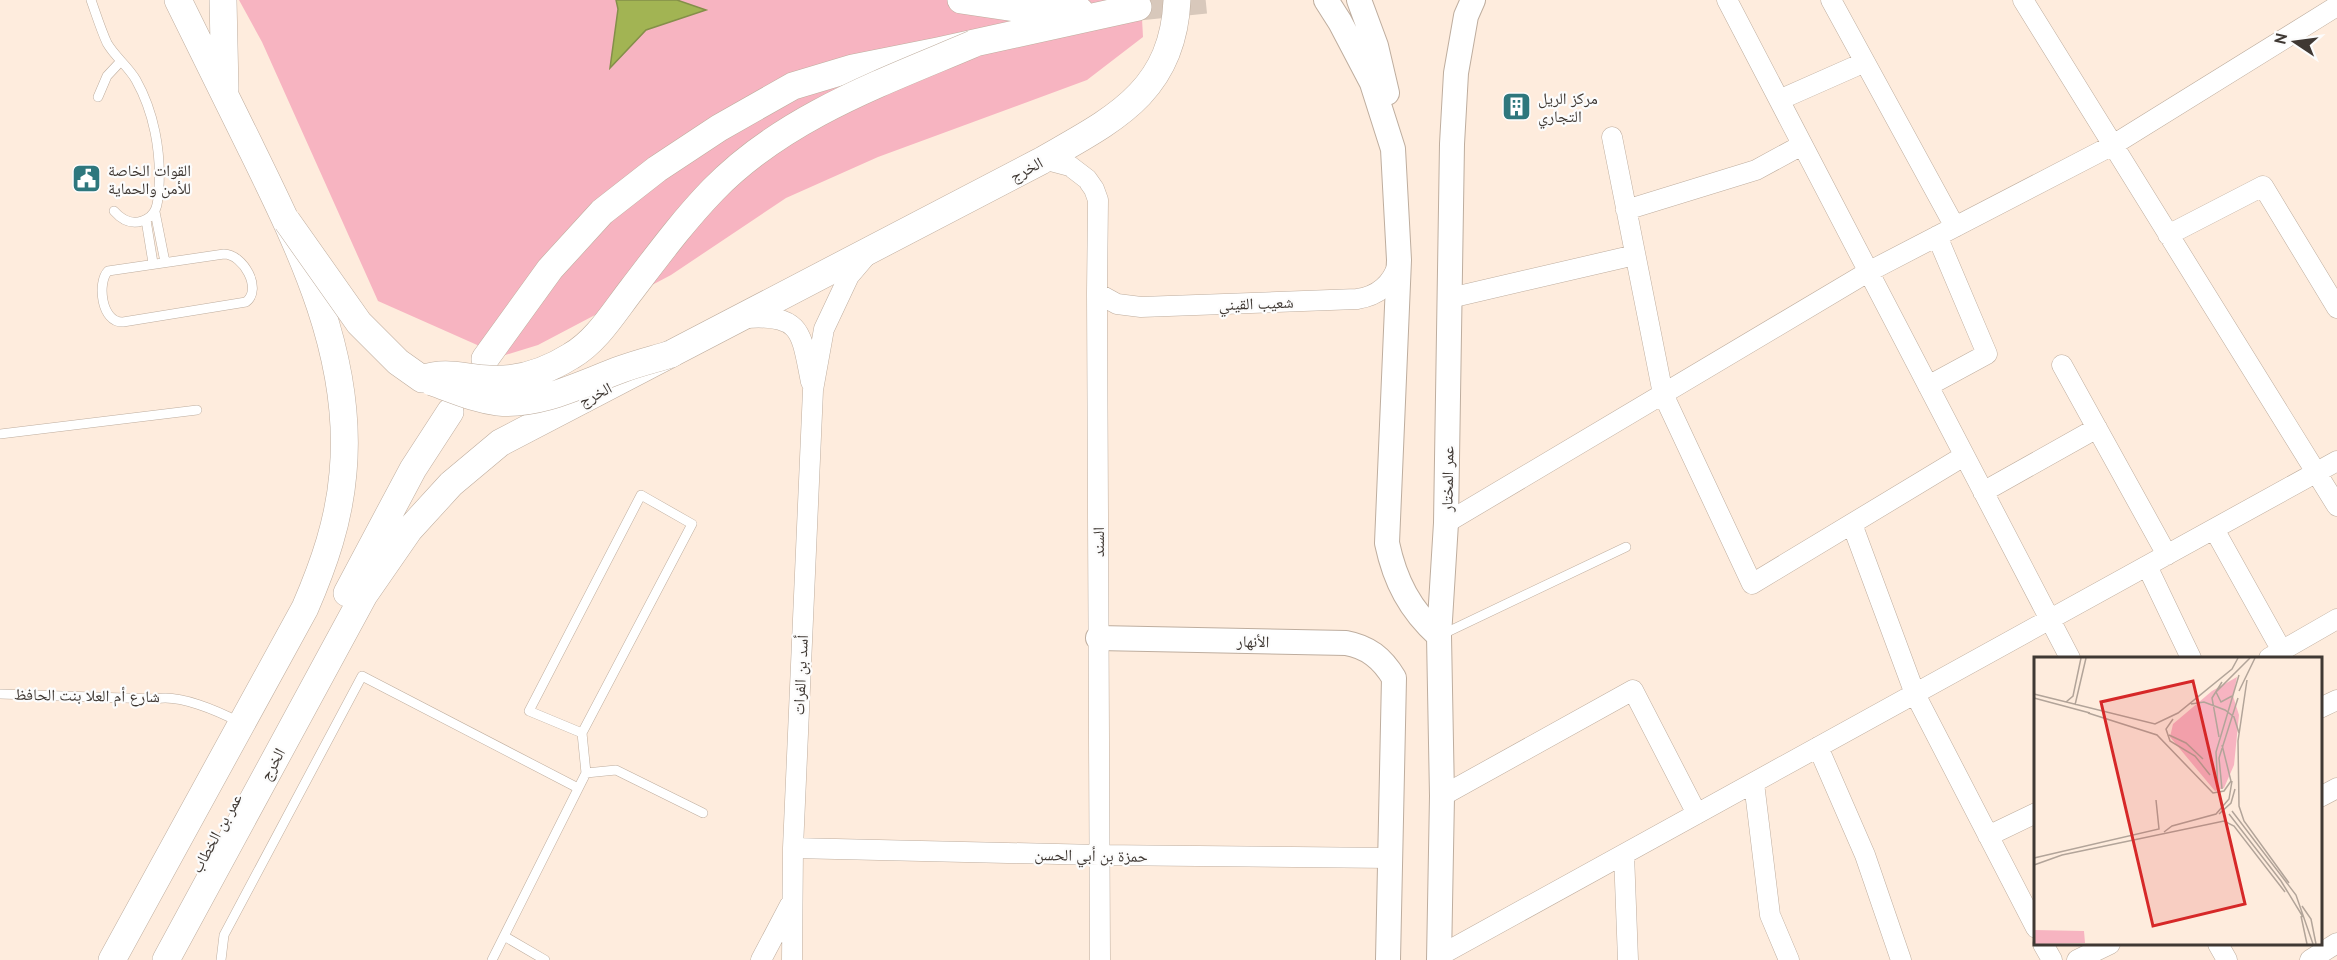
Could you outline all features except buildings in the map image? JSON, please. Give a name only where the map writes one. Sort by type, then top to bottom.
[{"type":"main road","points":[[112,960],[305,608],[324,564],[336,519],[344,473],[345,426],[340,379],[330,334],[287,222],[178,0]]},
{"type":"main road","points":[[223,0],[225,96]]},
{"type":"main road","points":[[484,359],[550,269],[602,212],[657,169],[719,128],[793,86],[853,68],[1138,7],[1087,11],[1015,8],[962,0]]},
{"type":"main road","name":"الخرج","points":[[166,960],[364,595],[409,530],[451,484],[500,443],[1041,161],[1112,120],[1141,94],[1153,79],[1170,45],[1177,0]]},
{"type":"main road","points":[[422,379],[438,374],[491,380],[523,377],[573,356],[603,327],[675,232],[714,189],[755,153],[802,121],[849,96],[973,44]]},
{"type":"main road","points":[[287,222],[359,323],[398,362],[422,379],[474,398],[501,402],[524,401],[570,389],[623,368],[671,354]]},
{"type":"main road","name":"عمر بن الخطاب","points":[[146,960],[338,612],[413,469],[450,412]]},
{"type":"street","points":[[1326,0],[1357,52],[1372,84],[1393,149]]},
{"type":"street","points":[[1359,0],[1376,46],[1385,80],[1393,149],[1399,260],[1387,543],[1396,578],[1404,594],[1426,624],[1439,636]]},
{"type":"street","name":"عمر المختار","points":[[1439,958],[1442,796],[1439,636],[1446,523],[1456,73],[1466,16],[1473,0]]},
{"type":"street","points":[[1727,0],[2069,657]]},
{"type":"street","points":[[1831,0],[1955,227]]},
{"type":"street","points":[[2023,0],[2337,506]]},
{"type":"street","points":[[1446,523],[1869,272],[2113,145],[2337,6]]},
{"type":"street","points":[[1779,100],[1865,62]]},
{"type":"street","points":[[1612,137],[1663,394],[1752,584],[1964,456]]},
{"type":"street","points":[[1626,210],[1756,170],[1802,145]]},
{"type":"street","name":"السند","points":[[1041,161],[1070,166],[1087,179],[1098,200],[1100,960]]},
{"type":"street","points":[[2169,235],[2263,186],[2337,308]]},
{"type":"street","points":[[1928,386],[1987,354],[1937,236]]},
{"type":"street","name":"أسد بن الفرات","points":[[792,960],[793,848],[813,390],[824,329],[849,276],[870,250]]},
{"type":"street","points":[[1450,298],[1635,255]]},
{"type":"street","name":"شعيب القيني","points":[[1097,293],[1117,304],[1141,307],[1357,299],[1372,295],[1387,285],[1393,277],[1399,260]]},
{"type":"street","name":"أسد بن الفرات","points":[[739,319],[769,316],[783,319],[796,329],[802,339],[813,390]]},
{"type":"street","points":[[2062,365],[2167,555]]},
{"type":"street","points":[[1983,492],[2097,428]]},
{"type":"street","points":[[1439,958],[2337,461]]},
{"type":"street","points":[[1852,524],[1915,694],[2034,924]]},
{"type":"street","points":[[2214,529],[2276,655],[2337,619]]},
{"type":"street","points":[[2147,566],[2191,657]]},
{"type":"street","name":"الأنهار","points":[[1098,638],[1346,643],[1368,650],[1378,657],[1394,678],[1390,858]]},
{"type":"street","points":[[1442,796],[1633,690],[1697,814]]},
{"type":"street","points":[[2322,707],[2337,700]]},
{"type":"street","points":[[1818,747],[1865,855],[1901,960]]},
{"type":"street","points":[[1754,783],[1770,915],[1789,960]]},
{"type":"street","points":[[2322,796],[2337,788]]},
{"type":"street","points":[[1988,836],[2034,814]]},
{"type":"street","name":"حمزة بن أبي الحسن","points":[[793,848],[1099,855],[1390,858]]},
{"type":"street","points":[[1624,854],[1628,960]]},
{"type":"street","points":[[1388,960],[1390,858]]},
{"type":"street","points":[[761,960],[791,903]]},
{"type":"street","points":[[2310,960],[2337,943]]},
{"type":"street","points":[[2044,945],[2052,960]]},
{"type":"street","points":[[2077,960],[2108,945]]},
{"type":"street","points":[[2219,945],[2227,960]]},
{"type":"lane","points":[[91,0],[107,42],[135,79],[144,98],[156,140],[159,183],[158,205],[154,212],[146,220],[137,223],[128,222],[114,211]]},
{"type":"lane","points":[[98,97],[107,76],[121,61]]},
{"type":"lane","points":[[154,212],[165,262]]},
{"type":"lane","points":[[146,220],[153,263]]},
{"type":"lane","points":[[233,255],[240,260],[254,286],[253,295],[242,303],[123,322],[112,321],[106,312],[103,283],[105,274],[112,269],[165,262],[233,255]]},
{"type":"lane","points":[[0,434],[197,410]]},
{"type":"lane","points":[[492,960],[586,773],[582,733],[692,524],[641,495],[529,711],[582,733]]},
{"type":"lane","points":[[1439,636],[1626,547]]},
{"type":"lane","points":[[221,960],[224,935],[362,676],[578,788]]},
{"type":"lane","name":"شارع أم العلا بنت الحافظ","points":[[0,694],[156,699],[166,697],[209,709],[242,723]]},
{"type":"lane","points":[[586,773],[616,770],[704,813]]},
{"type":"lane","points":[[504,936],[544,960]]},
{"type":"shaded area","points":[[239,0],[1141,0],[1143,37],[1087,80],[878,157],[786,198],[671,275],[538,345],[502,356],[378,301],[262,42]]},
{"type":"shaded area","points":[[616,0],[677,0],[706,10],[646,30],[610,68],[618,9]]},
{"type":"tunnel","points":[[1138,7],[1206,0]]},
{"type":"place","name":"مركز الريل التجاري","points":[[1517,107]]},
{"type":"place","name":"القوات الخاصة للأمن والحماية","points":[[87,179]]}]
